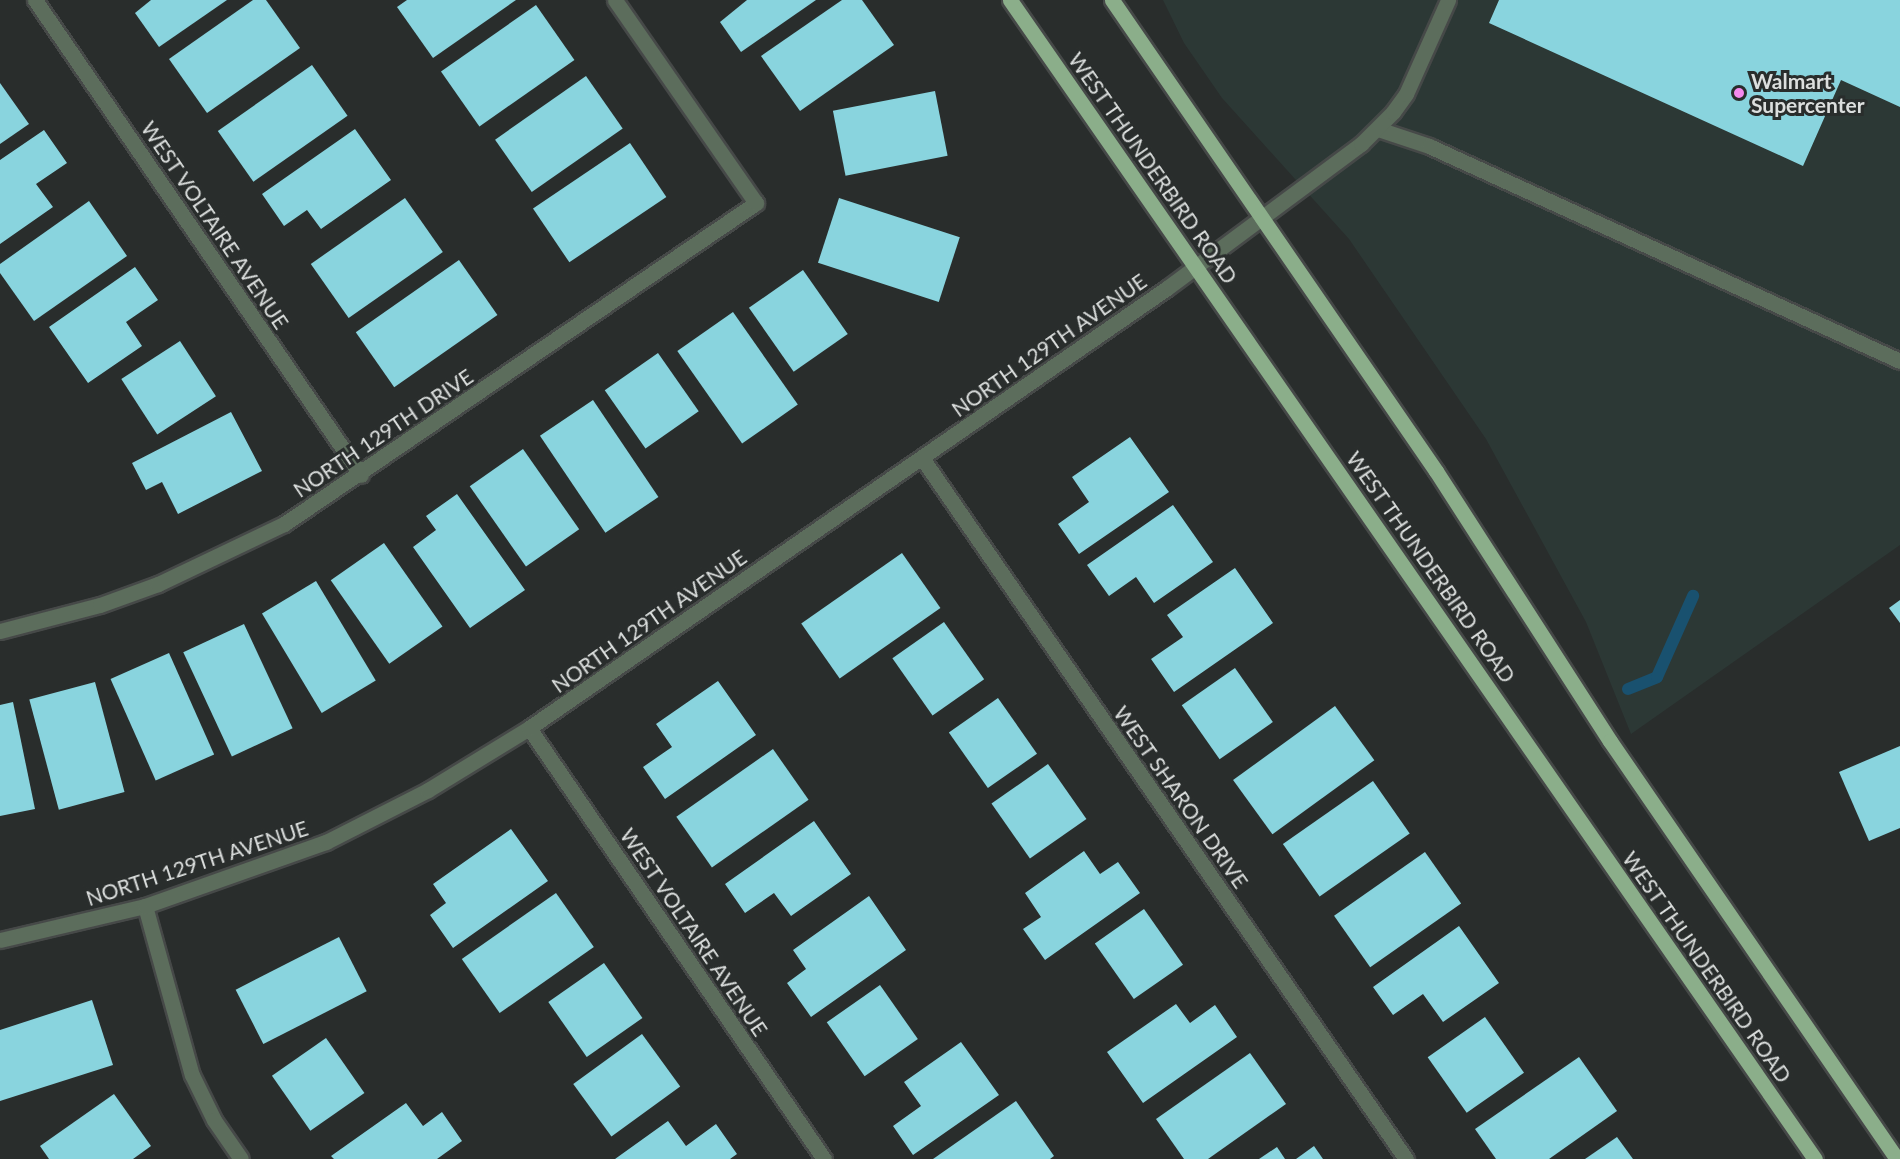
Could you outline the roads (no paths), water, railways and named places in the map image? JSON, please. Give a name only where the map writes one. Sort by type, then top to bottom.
[{"type":"main road","name":"WEST THUNDERBIRD ROAD","points":[[1010,0],[1815,1159]]},
{"type":"main road","points":[[1112,0],[1436,471],[1610,741],[1897,1159]]},
{"type":"street","name":"WEST VOLTAIRE AVENUE","points":[[35,0],[361,474]]},
{"type":"street","name":"NORTH 129TH DRIVE","points":[[0,631],[100,605],[226,555],[284,524],[361,474],[756,203],[615,0]]},
{"type":"street","name":"NORTH 129TH AVENUE","points":[[0,940],[145,906],[326,842],[428,790],[529,729],[1197,267],[1378,129],[1406,94],[1448,0]]},
{"type":"street","points":[[1378,129],[1429,146],[1900,361]]},
{"type":"street","name":"WEST SHARON DRIVE","points":[[922,458],[1406,1159]]},
{"type":"street","name":"WEST VOLTAIRE AVENUE","points":[[529,729],[824,1159]]},
{"type":"street","points":[[145,906],[192,1075],[214,1120],[241,1159]]},
{"type":"waterway","points":[[1628,689],[1657,677],[1693,596]]},
{"type":"place","name":"Walmart Supercenter","points":[[1739,93]]}]
